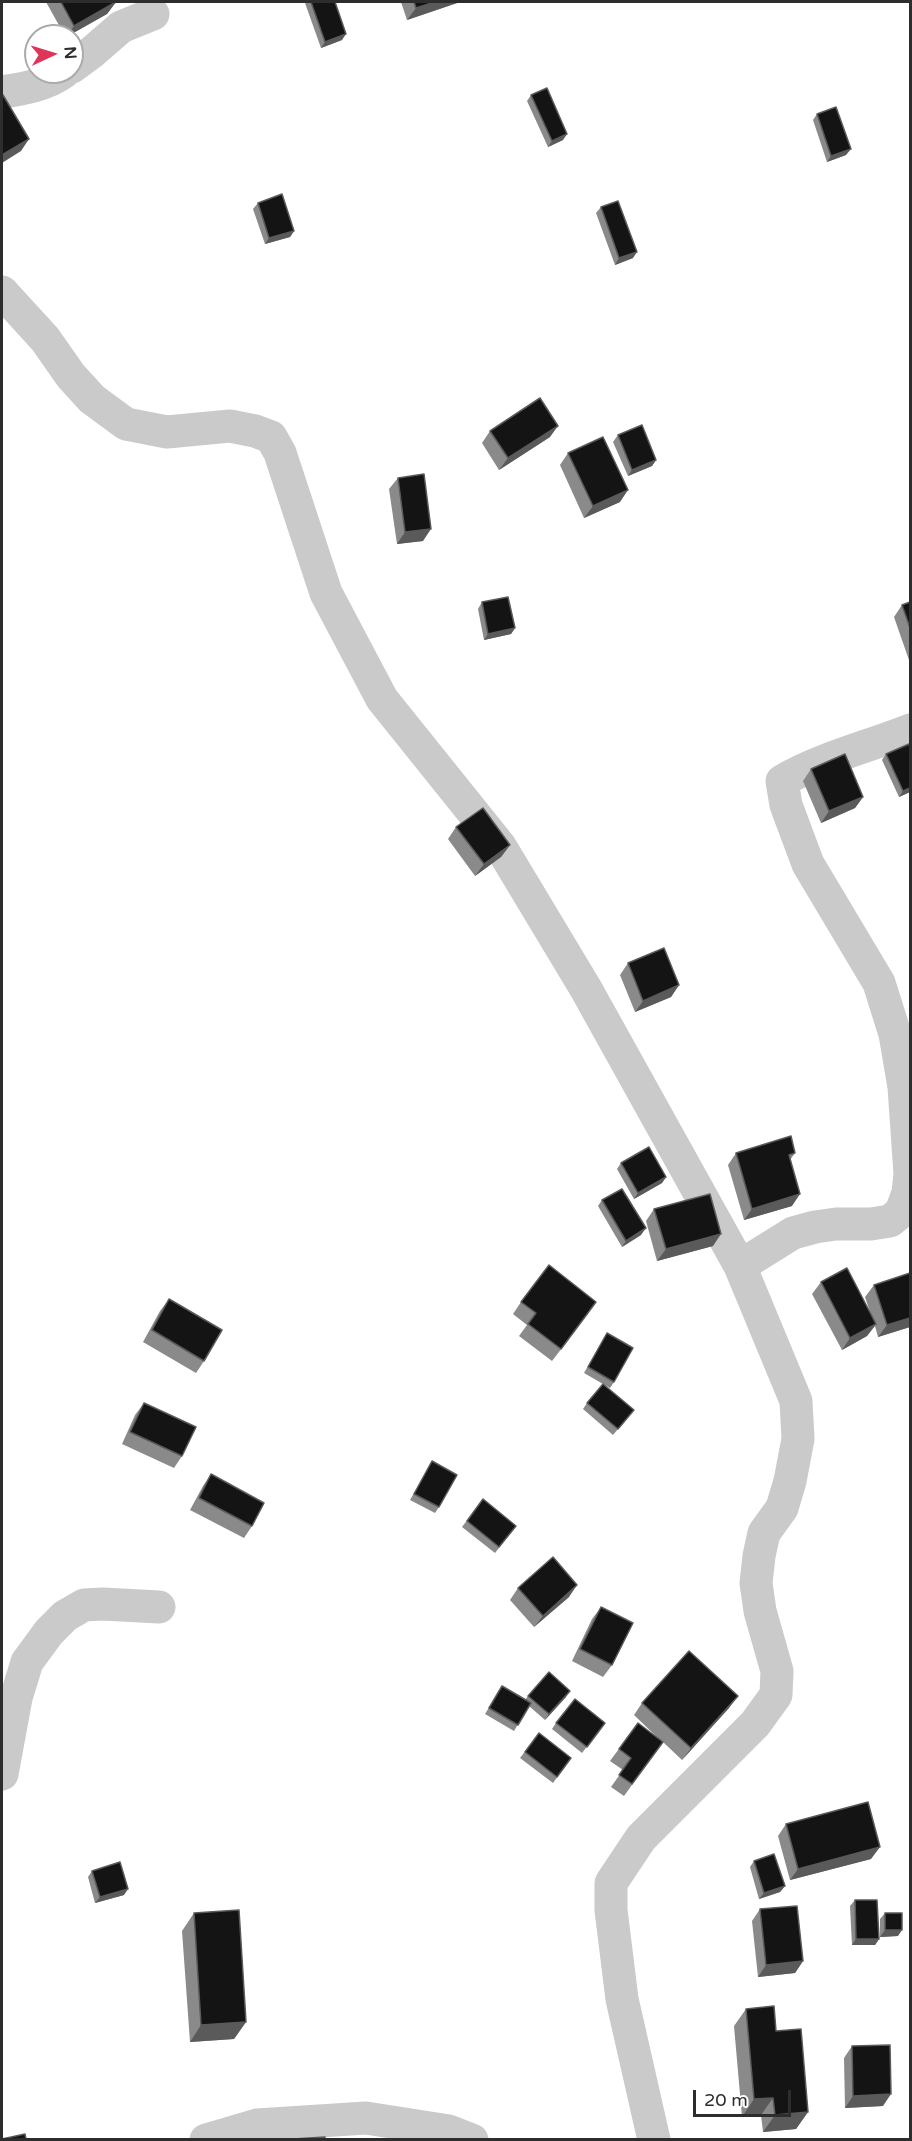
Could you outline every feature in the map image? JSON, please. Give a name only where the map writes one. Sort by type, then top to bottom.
[{"type":"street","points":[[84,59],[121,27],[153,14]]},
{"type":"street","points":[[2,92],[38,84]]},
{"type":"street","points":[[2,292],[45,339],[71,376],[92,399],[126,424],[167,432],[230,426],[271,437],[280,453],[326,593],[382,699],[500,846],[586,989],[740,1266],[796,1401],[798,1439],[790,1481],[782,1508],[764,1533],[756,1584],[760,1611],[777,1671],[776,1695],[755,1724],[641,1838],[611,1883],[611,1910],[622,1999],[654,2139]]},
{"type":"street","points":[[740,1266],[793,1233],[836,1224],[871,1224],[890,1221],[901,1212],[908,1193],[910,1174],[903,1030],[879,982],[808,864],[786,805],[782,781],[801,770],[910,730]]},
{"type":"street","points":[[2,1774],[16,1698],[27,1662],[65,1616],[84,1605],[159,1608]]},
{"type":"street","points":[[208,2139],[257,2125],[366,2118],[449,2131],[472,2139]]},
{"type":"building","points":[[61,2],[116,2],[78,24],[73,24]]},
{"type":"building","points":[[311,2],[335,2],[346,34],[325,42]]},
{"type":"building","points":[[414,2],[435,2],[416,8]]},
{"type":"building","points":[[547,88],[567,134],[552,141],[531,95]]},
{"type":"building","points":[[2,95],[29,139],[2,155]]},
{"type":"building","points":[[836,107],[851,149],[831,156],[817,114]]},
{"type":"building","points":[[282,194],[294,231],[269,238],[258,203]]},
{"type":"building","points":[[618,201],[637,252],[619,258],[601,207]]},
{"type":"building","points":[[540,398],[558,426],[508,458],[490,431]]},
{"type":"building","points":[[642,425],[656,460],[632,470],[618,435]]},
{"type":"building","points":[[603,437],[628,490],[593,506],[568,453]]},
{"type":"building","points":[[424,474],[431,529],[405,532],[398,478]]},
{"type":"building","points":[[508,597],[515,628],[488,634],[482,602]]},
{"type":"building","points":[[910,602],[910,628],[902,605]]},
{"type":"building","points":[[909,744],[910,788],[903,791],[886,754]]},
{"type":"building","points":[[845,754],[863,797],[829,811],[811,769]]},
{"type":"building","points":[[483,808],[510,845],[484,864],[456,827]]},
{"type":"building","points":[[664,948],[679,985],[643,1001],[628,963]]},
{"type":"building","points":[[791,1136],[795,1153],[789,1155],[800,1194],[752,1209],[736,1153]]},
{"type":"building","points":[[649,1147],[666,1177],[638,1193],[621,1163]]},
{"type":"building","points":[[622,1189],[646,1228],[626,1241],[602,1200]]},
{"type":"building","points":[[710,1194],[721,1234],[666,1249],[654,1209]]},
{"type":"building","points":[[549,1265],[596,1302],[561,1349],[528,1324],[536,1313],[521,1302]]},
{"type":"building","points":[[847,1268],[876,1324],[850,1338],[821,1282]]},
{"type":"building","points":[[910,1273],[910,1318],[887,1325],[874,1285]]},
{"type":"building","points":[[169,1299],[222,1330],[204,1361],[152,1330]]},
{"type":"building","points":[[607,1333],[633,1348],[614,1382],[588,1367]]},
{"type":"building","points":[[603,1384],[634,1410],[618,1429],[587,1403]]},
{"type":"building","points":[[144,1403],[196,1427],[182,1456],[130,1432]]},
{"type":"building","points":[[432,1461],[457,1475],[439,1507],[414,1494]]},
{"type":"building","points":[[211,1474],[264,1503],[252,1526],[199,1498]]},
{"type":"building","points":[[483,1499],[516,1526],[499,1547],[467,1521]]},
{"type":"building","points":[[553,1557],[577,1585],[543,1616],[518,1588]]},
{"type":"building","points":[[601,1607],[633,1623],[612,1665],[580,1649]]},
{"type":"building","points":[[689,1651],[738,1696],[691,1748],[642,1703]]},
{"type":"building","points":[[549,1672],[570,1691],[549,1714],[528,1696]]},
{"type":"building","points":[[502,1686],[531,1703],[518,1725],[489,1708]]},
{"type":"building","points":[[575,1699],[605,1723],[587,1747],[556,1723]]},
{"type":"building","points":[[638,1723],[663,1742],[632,1784],[619,1775],[631,1758],[619,1749]]},
{"type":"building","points":[[539,1733],[571,1758],[557,1777],[525,1752]]},
{"type":"building","points":[[868,1802],[880,1847],[798,1869],[786,1824]]},
{"type":"building","points":[[774,1854],[785,1886],[764,1893],[754,1861]]},
{"type":"building","points":[[120,1862],[128,1889],[100,1897],[92,1871]]},
{"type":"building","points":[[855,1900],[877,1900],[879,1939],[856,1939]]},
{"type":"building","points":[[797,1906],[803,1961],[766,1965],[760,1909]]},
{"type":"building","points":[[239,1910],[246,2022],[201,2025],[194,1913]]},
{"type":"building","points":[[885,1913],[902,1913],[902,1930],[885,1930]]},
{"type":"building","points":[[774,2006],[776,2031],[801,2029],[808,2112],[775,2115],[773,2098],[754,2099],[746,2009]]},
{"type":"building","points":[[890,2045],[891,2094],[853,2096],[852,2046]]},
{"type":"building","points":[[25,2134],[26,2139],[2,2139]]},
{"type":"building","points":[[325,2137],[325,2139],[293,2139]]}]
